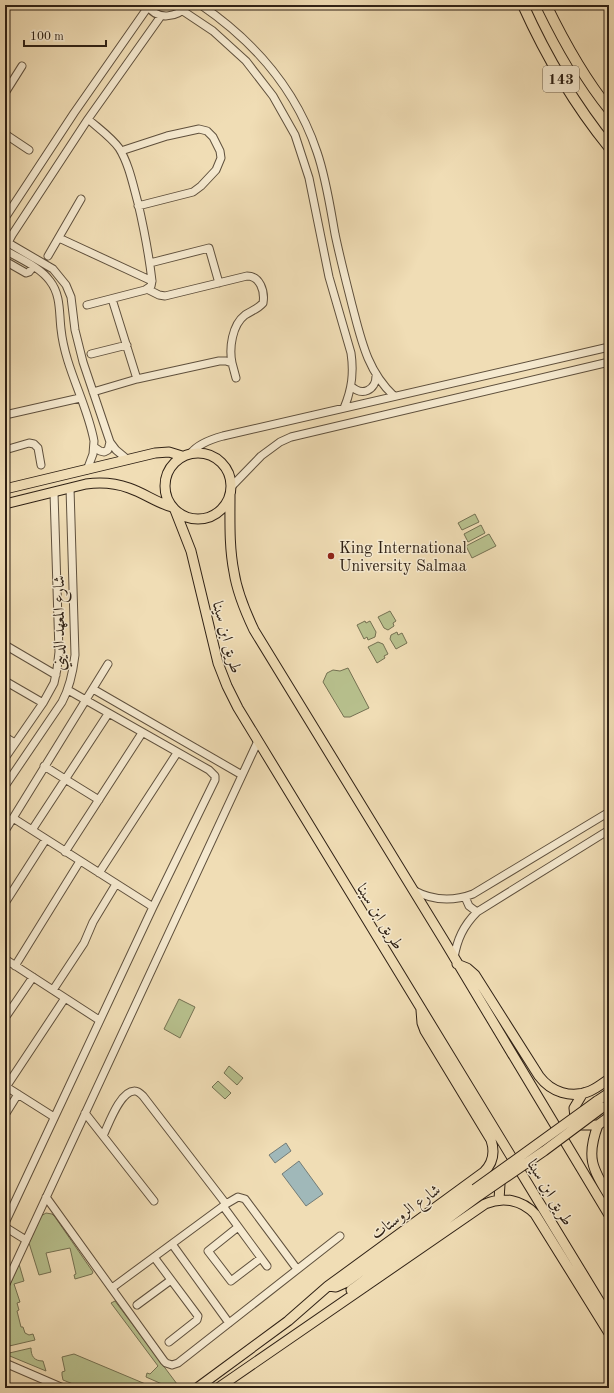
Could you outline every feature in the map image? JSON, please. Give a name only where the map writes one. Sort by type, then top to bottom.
[{"type":"highway","name":"143","points":[[523,5],[542,44],[567,88],[609,147]]},
{"type":"highway","name":"143","points":[[546,5],[567,48],[598,96],[609,110]]},
{"type":"main road","points":[[5,489],[162,451],[186,455],[206,453],[219,460],[228,472],[231,491],[226,504],[219,511],[202,519],[192,519],[183,515],[174,508],[168,500],[165,492],[165,480],[170,468],[175,462],[186,455]]},
{"type":"main road","points":[[5,504],[86,484],[97,483],[119,485],[130,488],[155,501],[174,508]]},
{"type":"main road","name":"طريق ابن سينا","points":[[231,491],[232,559],[237,587],[247,615],[262,644],[413,890],[609,1215]]},
{"type":"main road","name":"طريق ابن سينا","points":[[174,508],[191,551],[220,671],[238,708],[609,1317]]},
{"type":"main road","points":[[455,961],[475,975],[544,1082],[549,1087],[562,1093],[583,1093],[595,1088],[609,1079]]},
{"type":"main road","points":[[421,1009],[421,1019],[425,1031],[491,1140],[493,1156],[488,1167],[495,1172],[500,1180],[499,1200]]},
{"type":"main road","points":[[328,1286],[336,1287],[345,1283],[477,1192],[603,1104],[609,1092]]},
{"type":"main road","points":[[583,1093],[574,1108],[573,1115],[582,1124],[598,1126]]},
{"type":"main road","points":[[609,1117],[598,1126],[593,1142],[592,1160],[596,1172],[609,1196]]},
{"type":"main road","name":"شارع الروستات","points":[[197,1388],[270,1335],[328,1286],[488,1167]]},
{"type":"main road","points":[[342,1302],[356,1286],[477,1192]]},
{"type":"main road","points":[[218,1388],[485,1204],[499,1200],[514,1200],[521,1202],[530,1208],[535,1214],[609,1333]]},
{"type":"street","points":[[201,5],[222,19],[240,34],[262,57],[286,88],[298,108],[308,129],[324,174],[336,235],[354,311],[368,359],[376,376],[394,396]]},
{"type":"street","points":[[5,218],[147,6],[154,13],[161,16],[176,15],[185,8],[246,61],[273,96],[295,135],[309,178],[329,277],[351,353],[351,386],[344,408]]},
{"type":"street","points":[[6,245],[8,234],[161,16]]},
{"type":"street","points":[[5,93],[22,66]]},
{"type":"street","points":[[87,305],[147,289],[151,286],[152,281],[150,263],[134,185],[121,151],[88,119]]},
{"type":"street","points":[[121,151],[167,136],[199,129],[207,131],[213,136],[220,151],[221,158],[216,170],[193,192],[138,206]]},
{"type":"street","points":[[5,134],[29,150]]},
{"type":"street","points":[[48,256],[81,199]]},
{"type":"street","points":[[59,238],[152,281]]},
{"type":"street","points":[[6,245],[47,277],[55,288],[69,365],[93,434],[94,447],[92,460],[87,470]]},
{"type":"street","points":[[6,245],[53,269],[66,285],[71,297],[79,346],[110,442],[116,450],[128,460]]},
{"type":"street","points":[[150,263],[209,248],[219,283]]},
{"type":"street","points":[[5,261],[26,273],[33,267]]},
{"type":"street","points":[[147,289],[159,295],[165,296],[247,276],[255,278],[260,283],[264,300],[261,306],[243,317],[233,334],[231,350],[232,363],[236,378]]},
{"type":"street","points":[[112,299],[137,379]]},
{"type":"street","points":[[91,354],[126,345]]},
{"type":"street","points":[[186,455],[201,445],[223,436],[609,347]]},
{"type":"street","points":[[93,392],[137,379],[219,361],[232,363]]},
{"type":"street","points":[[231,491],[261,456],[280,442],[291,437],[609,362]]},
{"type":"street","points":[[351,386],[359,392],[368,391],[375,385],[376,376]]},
{"type":"street","points":[[5,415],[80,398]]},
{"type":"street","points":[[94,447],[104,452],[108,450],[110,442]]},
{"type":"street","points":[[5,450],[34,444],[38,448],[41,465]]},
{"type":"street","name":"شارع المعهد الديني","points":[[5,786],[62,702],[72,678],[75,656],[70,488]]},
{"type":"street","name":"شارع المعهد الديني","points":[[5,758],[43,703],[54,683],[56,675],[59,652],[54,493]]},
{"type":"street","name":"شارع المعهد الديني","points":[[5,645],[56,675]]},
{"type":"street","points":[[5,831],[108,664]]},
{"type":"street","points":[[5,681],[43,703]]},
{"type":"street","points":[[93,689],[242,774]]},
{"type":"street","points":[[5,1222],[152,907],[215,780],[215,776],[209,770],[68,690]]},
{"type":"street","points":[[32,830],[108,714]]},
{"type":"street","points":[[65,852],[142,733]]},
{"type":"street","points":[[5,737],[15,743]]},
{"type":"street","points":[[5,1286],[258,741]]},
{"type":"street","points":[[99,873],[178,753]]},
{"type":"street","points":[[44,766],[99,800]]},
{"type":"street","points":[[413,890],[433,899],[449,900],[465,897],[481,890],[609,812]]},
{"type":"street","points":[[13,818],[152,907]]},
{"type":"street","points":[[455,961],[461,933],[465,925],[476,912],[609,830]]},
{"type":"street","points":[[5,903],[46,839]]},
{"type":"street","points":[[15,966],[80,861]]},
{"type":"street","points":[[53,990],[86,939],[93,922],[116,884]]},
{"type":"street","points":[[465,897],[469,906],[476,912]]},
{"type":"street","points":[[5,959],[100,1020]]},
{"type":"street","points":[[5,1018],[33,977]]},
{"type":"street","points":[[54,1117],[6,1086],[65,998]]},
{"type":"street","points":[[103,1136],[120,1101],[132,1091],[137,1091],[143,1096],[225,1205],[238,1227],[267,1266]]},
{"type":"street","points":[[5,1115],[18,1094]]},
{"type":"street","points":[[85,1113],[154,1201]]},
{"type":"street","points":[[46,1197],[164,1361],[169,1365],[178,1363],[340,1236]]},
{"type":"street","points":[[112,1288],[238,1197],[245,1199],[297,1269]]},
{"type":"street","points":[[5,1227],[26,1240]]},
{"type":"street","points":[[238,1227],[208,1251],[231,1281],[261,1258]]},
{"type":"street","points":[[172,1244],[229,1323]]},
{"type":"street","points":[[154,1257],[199,1318],[170,1342]]},
{"type":"street","points":[[137,1305],[171,1280]]},
{"type":"street","points":[[5,1363],[63,1388]]},
{"type":"green space","points":[[475,514],[479,522],[462,530],[458,523]]},
{"type":"green space","points":[[481,525],[485,533],[468,542],[464,534]]},
{"type":"green space","points":[[489,534],[496,546],[472,558],[466,546]]},
{"type":"green space","points":[[390,611],[396,621],[393,623],[394,626],[388,630],[384,628],[378,617]]},
{"type":"green space","points":[[365,621],[366,623],[370,621],[376,632],[375,637],[368,640],[367,637],[364,639],[357,625]]},
{"type":"green space","points":[[397,632],[398,635],[402,633],[407,643],[396,649],[390,639],[391,635]]},
{"type":"green space","points":[[378,642],[383,644],[388,654],[377,663],[368,647]]},
{"type":"green space","points":[[348,668],[369,708],[350,717],[344,717],[323,682],[327,673],[333,670],[340,671]]},
{"type":"green space","points":[[179,999],[195,1007],[180,1038],[164,1029]]},
{"type":"green space","points":[[229,1066],[243,1078],[237,1085],[224,1073]]},
{"type":"green space","points":[[218,1081],[231,1093],[225,1099],[212,1087]]},
{"type":"green space","points":[[46,1213],[52,1214],[55,1217],[93,1272],[92,1274],[75,1279],[74,1275],[76,1274],[70,1248],[46,1253],[51,1272],[39,1275],[29,1243],[41,1216]]},
{"type":"green space","points":[[19,1264],[24,1281],[14,1284],[20,1302],[17,1303],[19,1310],[17,1311],[21,1327],[23,1327],[25,1333],[29,1335],[33,1334],[35,1340],[5,1347],[5,1296]]},
{"type":"green space","points":[[115,1301],[180,1388],[171,1388],[146,1377],[147,1373],[150,1374],[158,1366],[111,1303]]},
{"type":"green space","points":[[31,1348],[34,1358],[43,1361],[46,1371],[5,1354]]},
{"type":"green space","points":[[74,1354],[155,1388],[83,1388],[63,1380],[62,1372],[65,1371],[62,1357]]},
{"type":"water","points":[[286,1143],[291,1151],[275,1163],[269,1155]]},
{"type":"water","points":[[299,1161],[323,1194],[306,1206],[282,1174]]},
{"type":"place","name":"King International University Salmaa","points":[[331,556]]}]
